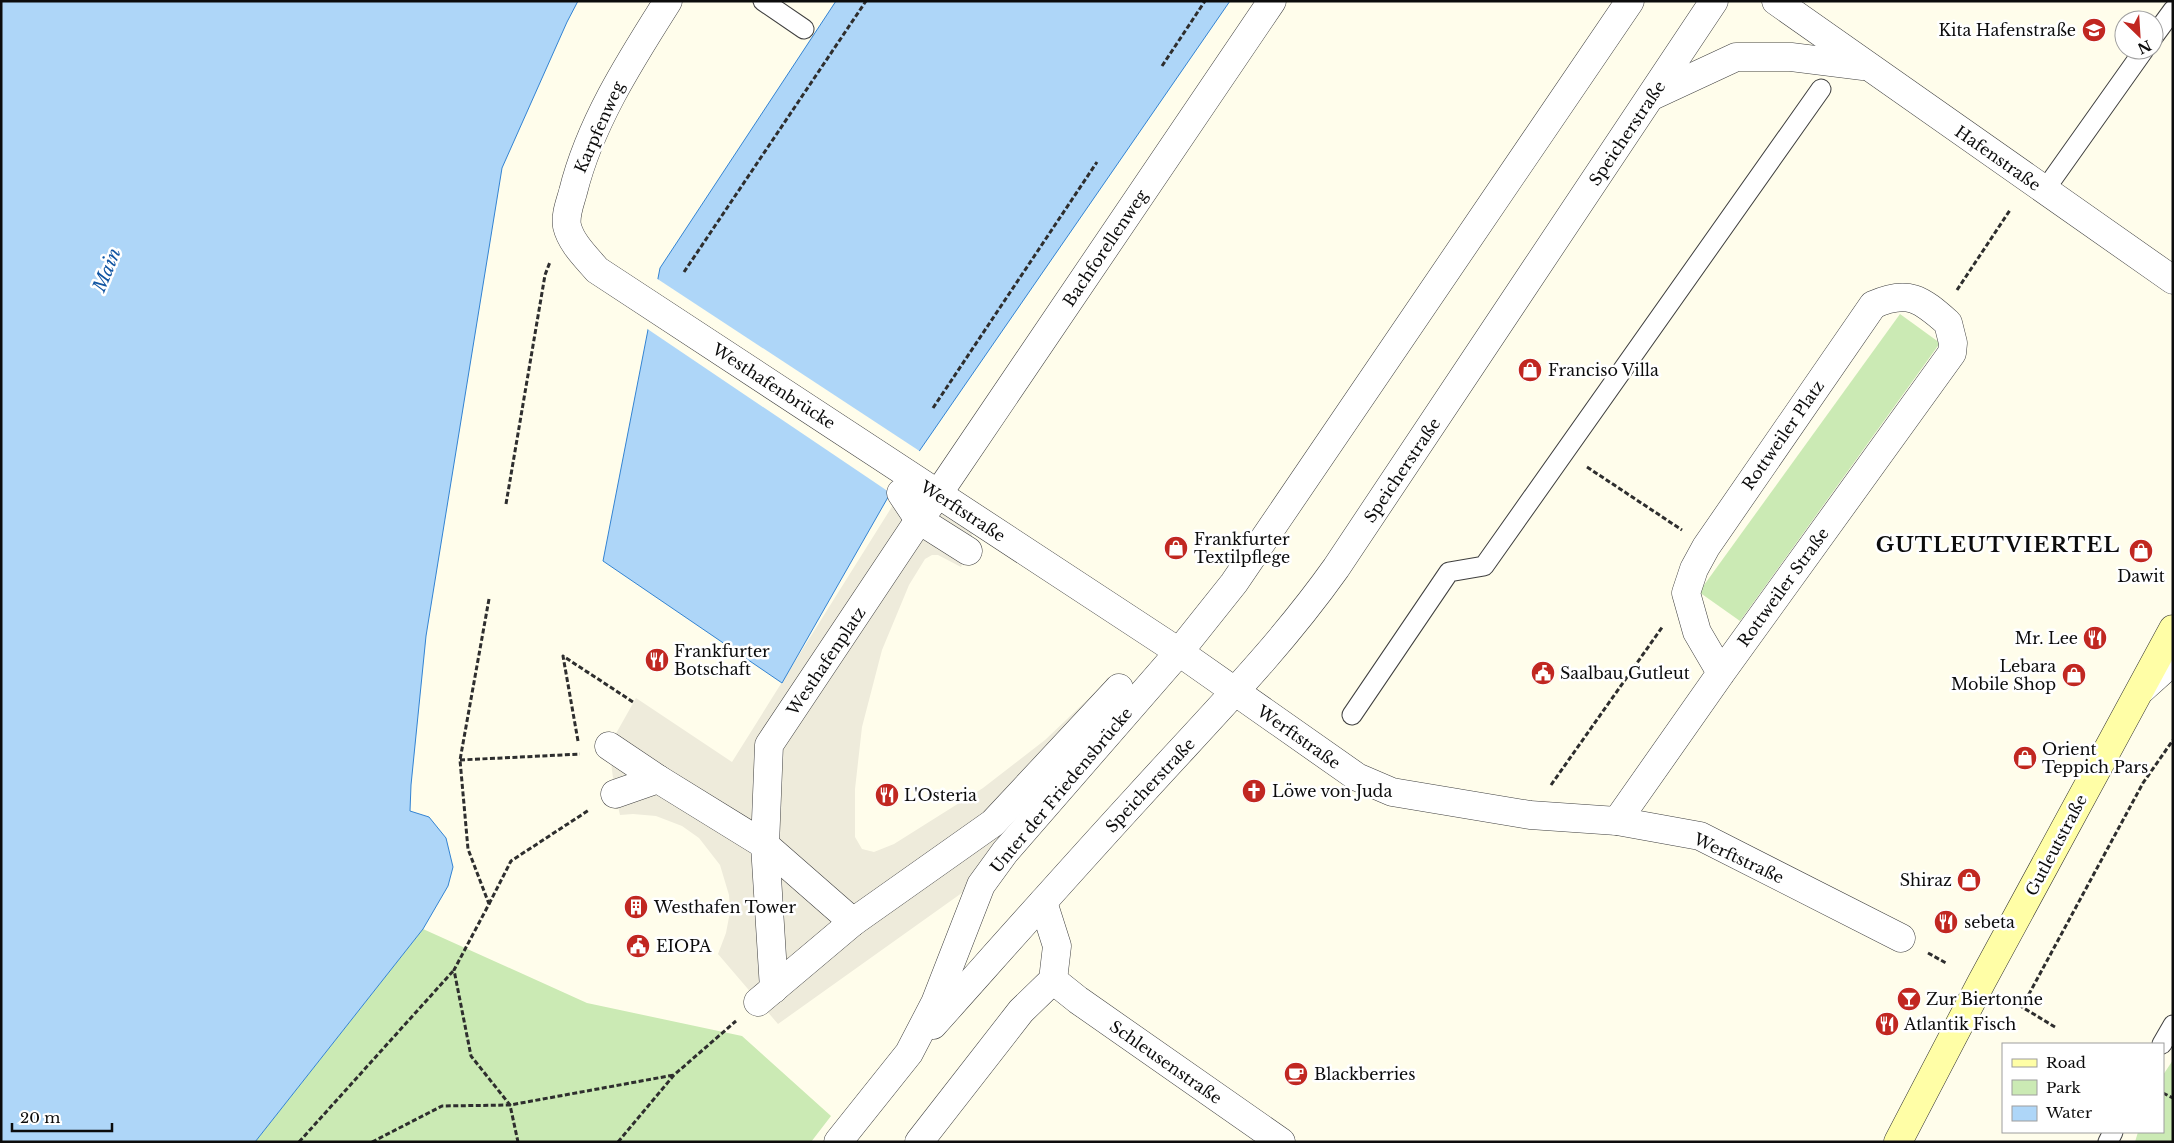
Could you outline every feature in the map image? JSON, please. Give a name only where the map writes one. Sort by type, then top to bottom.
[{"type":"main road","name":"Gutleutstraße","points":[[1898,1142],[1981,983],[2173,629]]},
{"type":"street","name":"Karpfenweg","points":[[635,294],[597,270],[577,247],[568,227],[567,217],[579,166],[605,108],[634,54],[668,1]]},
{"type":"street","name":"Bachforellenweg","points":[[938,494],[1272,1]]},
{"type":"street","points":[[1179,652],[1234,583],[1630,1]]},
{"type":"street","name":"Speicherstraße","points":[[909,1053],[1235,693],[1303,615],[1714,1]]},
{"type":"street","name":"Hafenstraße","points":[[1776,1],[2173,280]]},
{"type":"street","name":"Hafenstraße","points":[[1652,96],[1736,56],[1791,57],[1866,66]]},
{"type":"street","name":"Hafenstraße","points":[[2130,250],[2173,258]]},
{"type":"street","name":"Westhafenbrücke","points":[[635,294],[907,485]]},
{"type":"street","name":"Rottweiler Platz","points":[[1721,674],[1697,632],[1686,593],[1694,570],[1706,547],[1873,305],[1896,296],[1915,298],[1948,323],[1953,343],[1952,353]]},
{"type":"street","name":"Rottweiler Straße","points":[[1617,821],[1952,353]]},
{"type":"street","name":"Werftstraße","points":[[907,485],[938,494],[1179,652],[1357,777],[1392,792],[1530,815],[1617,821],[1700,836],[1901,938]]},
{"type":"street","points":[[907,485],[918,520]]},
{"type":"street","name":"Westhafenplatz","points":[[766,996],[765,845],[770,745],[918,520],[938,494]]},
{"type":"street","name":"Werftstraße","points":[[918,520],[968,551]]},
{"type":"street","name":"Unter der Friedensbrücke","points":[[838,1142],[909,1053],[935,1003],[981,885],[1005,852],[1179,652]]},
{"type":"street","points":[[2139,691],[2173,662]]},
{"type":"street","name":"Unter der Friedensbrücke","points":[[766,996],[853,922],[993,823],[1119,688]]},
{"type":"street","points":[[597,750],[658,779],[765,845],[853,922]]},
{"type":"street","points":[[615,794],[658,779]]},
{"type":"street","points":[[919,1142],[1021,1011],[1053,980],[1057,946],[1044,902]]},
{"type":"street","name":"Schleusenstraße","points":[[1053,980],[1078,1000],[1280,1142]]},
{"type":"lane","points":[[763,1],[804,29]]},
{"type":"lane","points":[[2164,22],[2173,10]]},
{"type":"lane","points":[[2044,191],[2137,60]]},
{"type":"lane","points":[[1352,715],[1450,572],[1484,566],[1821,90]]},
{"type":"lane","points":[[2163,1043],[2173,1025]]},
{"type":"path","points":[[684,272],[866,1]]},
{"type":"path","points":[[1162,66],[1205,1]]},
{"type":"path","points":[[933,408],[1097,162]]},
{"type":"path","points":[[1954,295],[2010,210]]},
{"type":"path","points":[[506,504],[545,275],[550,260]]},
{"type":"path","points":[[1564,452],[1686,533]]},
{"type":"path","points":[[489,599],[460,760],[468,849],[489,904]]},
{"type":"path","points":[[1550,786],[1669,618]]},
{"type":"path","points":[[580,754],[563,656],[633,702]]},
{"type":"path","points":[[2055,1027],[2022,1007],[2144,783],[2173,740]]},
{"type":"path","points":[[460,760],[580,754],[597,750]]},
{"type":"path","points":[[299,1142],[454,970],[512,861],[590,810]]},
{"type":"path","points":[[454,970],[471,1056],[510,1106],[518,1142]]},
{"type":"path","points":[[618,1142],[674,1076],[766,996]]},
{"type":"path","points":[[372,1142],[442,1106],[510,1106],[674,1076]]},
{"type":"green space","points":[[1900,314],[1940,343],[1740,621],[1699,592]]},
{"type":"green space","points":[[423,929],[587,1003],[742,1036],[831,1116],[811,1142],[255,1142]]},
{"type":"green space","points":[[2173,1060],[2173,1142],[2135,1142],[2138,1133],[2164,1133],[2164,1074]]},
{"type":"shaded area","points":[[898,497],[976,519],[968,551],[961,567],[938,555],[932,555],[925,559],[909,585],[882,650],[862,727],[855,789],[855,837],[862,849],[874,852],[894,844],[983,788],[1045,740],[1105,683],[1107,678],[1119,688],[980,880],[778,1024],[718,954],[726,933],[730,912],[729,895],[720,865],[699,838],[682,826],[656,816],[620,815],[615,794],[609,746],[636,698],[732,762]]},
{"type":"water","name":"Main","points":[[1,1],[578,1],[502,168],[426,636],[410,811],[429,817],[446,838],[453,867],[448,886],[423,929],[255,1142],[1,1142]]},
{"type":"water","points":[[836,1],[1230,1],[891,492],[782,683],[603,561],[660,268]]},
{"type":"pier","points":[[656,278],[921,452],[892,494],[646,328]]},
{"type":"place","name":"Kita Hafenstraße","points":[[2094,30]]},
{"type":"place","name":"Franciso Villa","points":[[1530,370]]},
{"type":"place","name":"Frankfurter Textilpflege","points":[[1176,548]]},
{"type":"place","name":"Dawit","points":[[2141,551]]},
{"type":"place","name":"Mr. Lee","points":[[2095,638]]},
{"type":"place","name":"Frankfurter Botschaft","points":[[657,660]]},
{"type":"place","name":"Saalbau Gutleut","points":[[1543,673]]},
{"type":"place","name":"Lebara Mobile Shop","points":[[2074,675]]},
{"type":"place","name":"Orient Teppich Pars","points":[[2025,758]]},
{"type":"place","name":"Löwe von Juda","points":[[1254,791]]},
{"type":"place","name":"L'Osteria","points":[[887,795]]},
{"type":"place","name":"Shiraz","points":[[1969,880]]},
{"type":"place","name":"Westhafen Tower","points":[[636,907]]},
{"type":"place","name":"sebeta","points":[[1946,922]]},
{"type":"place","name":"EIOPA","points":[[638,946]]},
{"type":"place","name":"Zur Biertonne","points":[[1909,999]]},
{"type":"place","name":"Atlantik Fisch","points":[[1887,1024]]},
{"type":"place","name":"Blackberries","points":[[1296,1074]]},
{"type":"district","name":"GUTLEUTVIERTEL","points":[[1998,545]]}]
